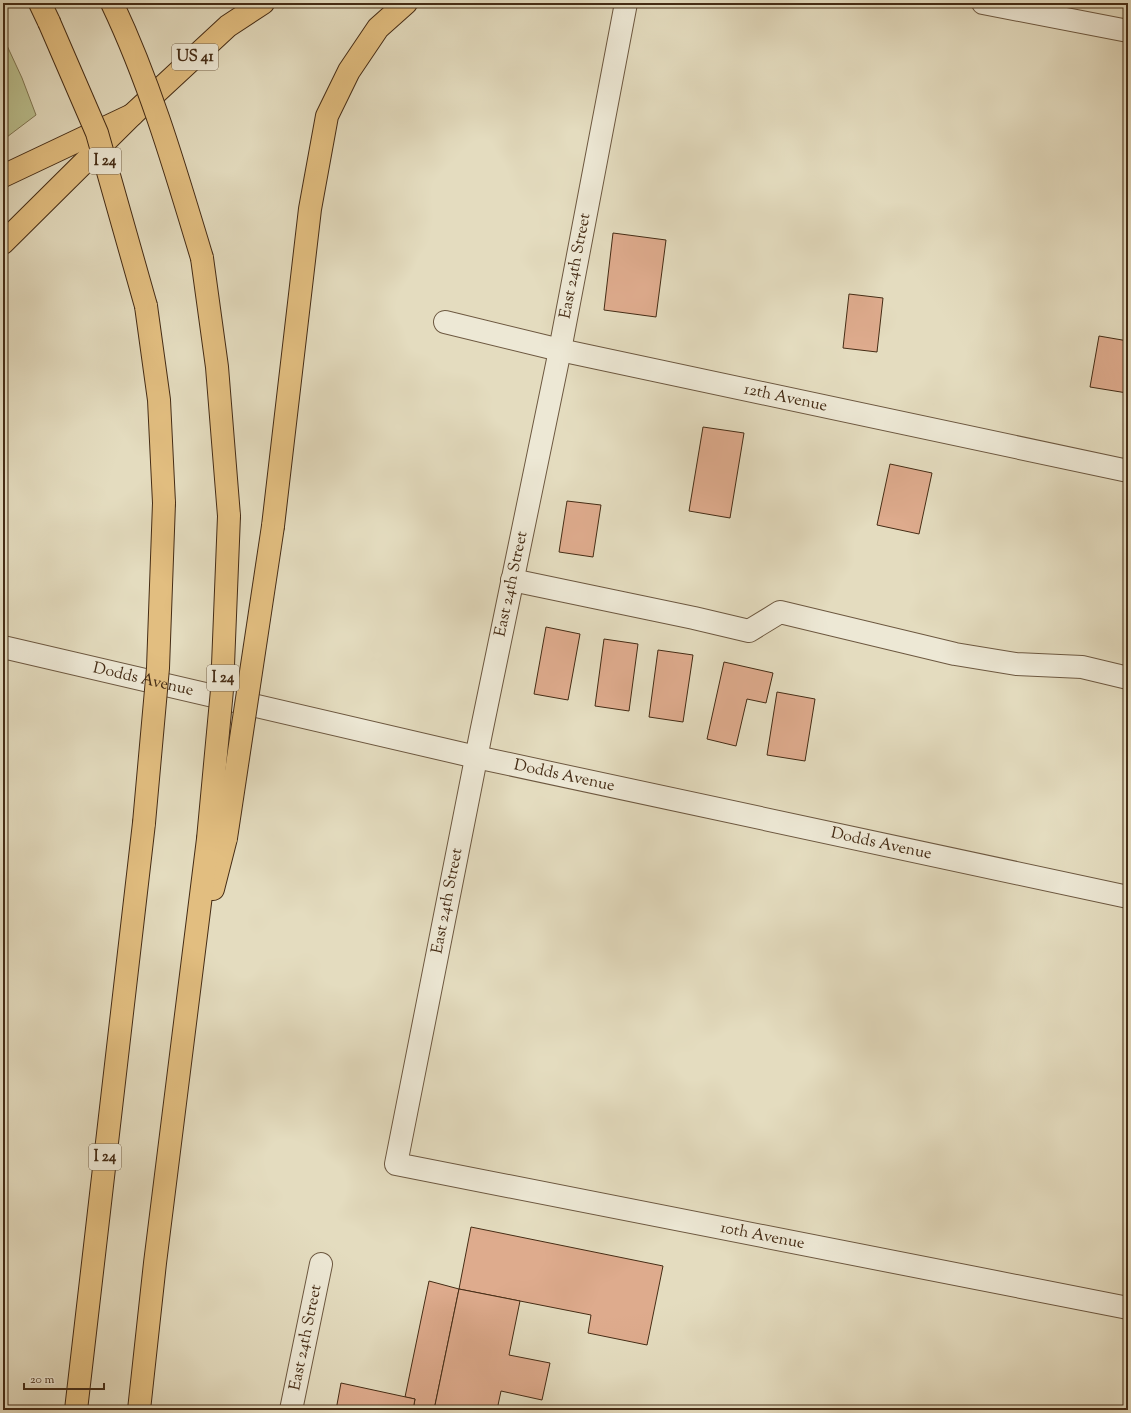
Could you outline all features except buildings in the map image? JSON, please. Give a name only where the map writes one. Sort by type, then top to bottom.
[{"type":"main road","name":"I 24","points":[[112,3],[126,33],[166,138],[202,258],[217,367],[229,516],[217,839],[190,982],[155,1263],[139,1410]]},
{"type":"main road","name":"US 41","points":[[3,243],[132,115],[228,26],[263,3]]},
{"type":"main road","points":[[217,839],[273,526],[310,209],[327,116],[349,71],[378,28],[406,3]]},
{"type":"main road","name":"I 24","points":[[44,12],[97,133],[146,306],[159,400],[164,503],[158,668],[144,823],[76,1410]]},
{"type":"main road","points":[[3,176],[132,115]]},
{"type":"street","name":"East 24th Street","points":[[396,1164],[476,758],[560,350],[626,3]]},
{"type":"street","points":[[983,3],[1128,31]]},
{"type":"street","name":"12th Avenue","points":[[445,322],[560,350],[1128,471]]},
{"type":"street","points":[[512,580],[749,631],[780,612],[955,654],[1016,664],[1082,667],[1128,678]]},
{"type":"street","name":"Dodds Avenue","points":[[3,647],[476,758],[1128,897]]},
{"type":"street","name":"10th Avenue","points":[[396,1164],[1128,1308]]},
{"type":"street","name":"East 24th Street","points":[[291,1410],[321,1264]]},
{"type":"green space","points":[[3,37],[22,78],[36,115],[3,140]]}]
